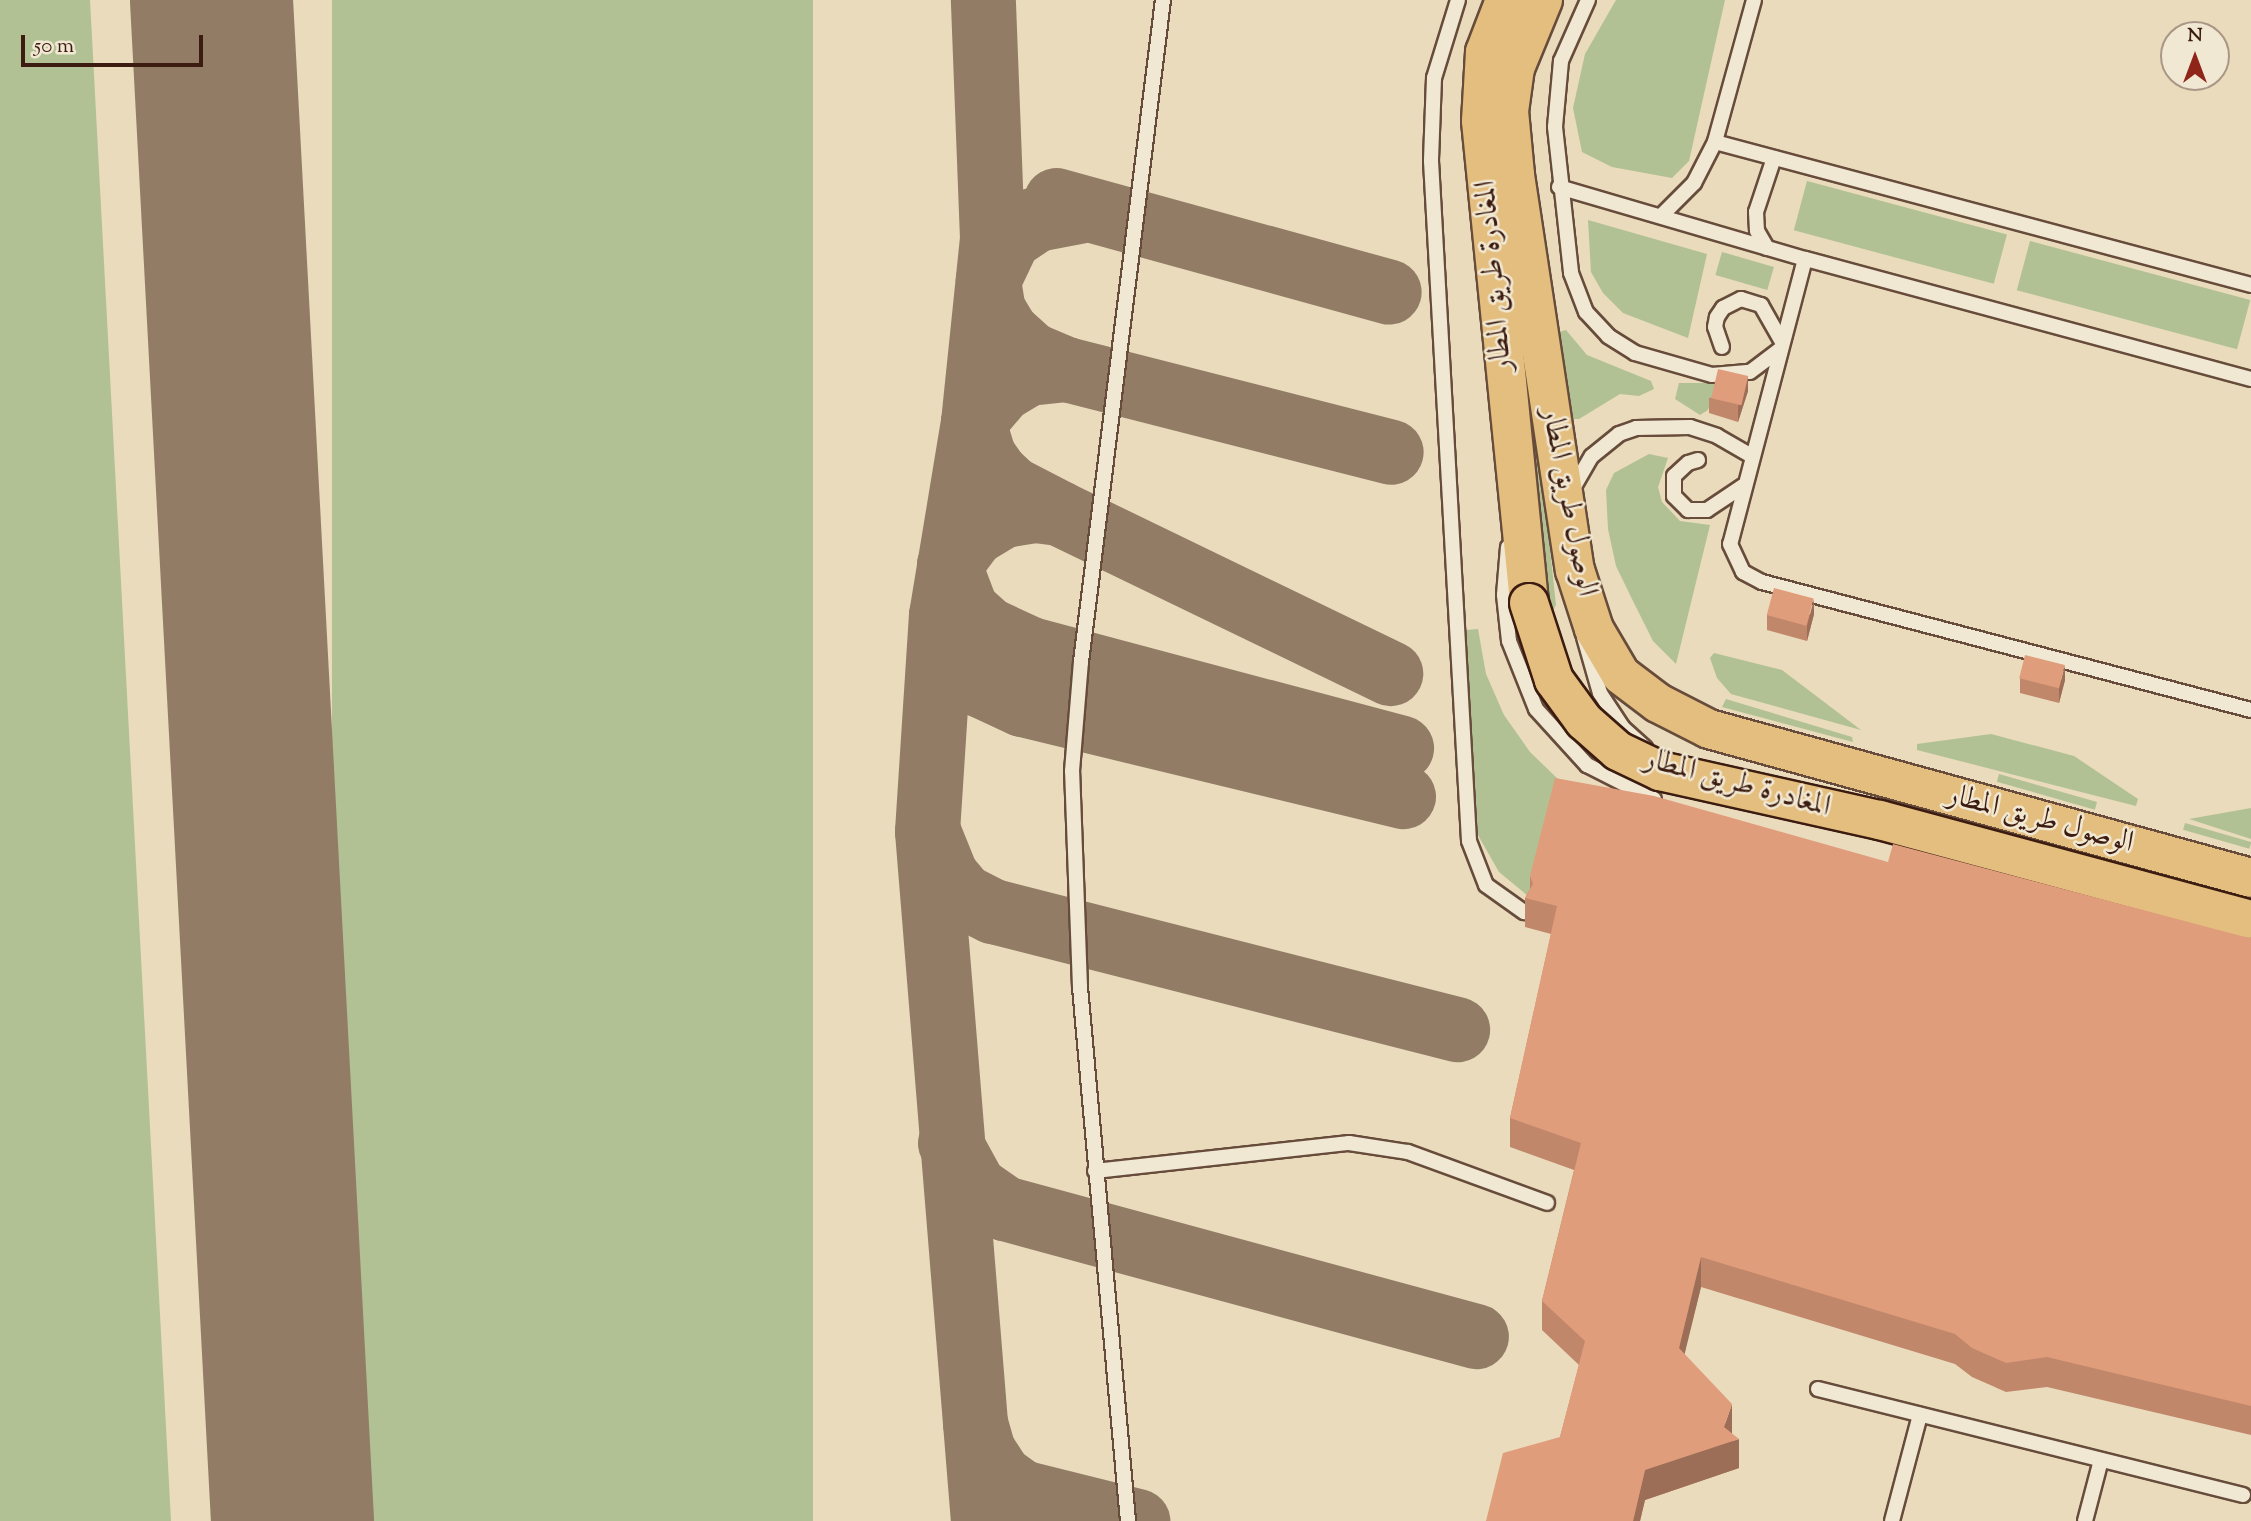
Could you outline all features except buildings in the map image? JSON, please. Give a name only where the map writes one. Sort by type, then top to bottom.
[{"type":"main road","points":[[1471,0],[1485,52]]},
{"type":"main road","name":"المغادرة طريق المطار","points":[[1505,0],[1485,52],[1481,121],[1519,505],[1517,611],[1554,680],[1584,722],[1618,751],[1660,771],[1880,820],[2251,922]]},
{"type":"main road","name":"الوصول طريق المطار","points":[[1542,0],[1515,68],[1509,111],[1565,520],[1575,570],[1594,629],[1621,675],[1658,702],[1709,729],[2251,878]]},
{"type":"lane","points":[[1128,1521],[1095,1171],[1073,879],[1075,717],[1163,0]]},
{"type":"lane","points":[[1458,0],[1434,78],[1430,161],[1468,841],[1486,884],[1524,912]]},
{"type":"lane","points":[[1588,0],[1568,40],[1556,94],[1559,187],[1571,273],[1586,312],[1608,336],[1635,353],[1725,376],[1750,372],[1781,345]]},
{"type":"lane","points":[[1661,216],[1694,183],[1715,142],[1754,0]]},
{"type":"lane","points":[[1715,142],[2251,285]]},
{"type":"lane","points":[[1767,248],[1757,231],[1756,212],[1774,158]]},
{"type":"lane","points":[[1559,187],[1805,259],[2251,379]]},
{"type":"lane","points":[[1805,259],[1743,486],[1730,544],[1737,564],[1752,578],[2251,710]]},
{"type":"lane","points":[[1721,346],[1714,327],[1717,317],[1723,308],[1741,299],[1761,306],[1781,345]]},
{"type":"lane","points":[[1565,520],[1582,470],[1619,433],[1654,425],[1690,427],[1717,436],[1751,456]]},
{"type":"lane","points":[[1698,460],[1688,463],[1674,476],[1674,496],[1688,510],[1707,510],[1743,486]]},
{"type":"lane","points":[[1575,570],[1587,655],[1600,693],[1639,744],[1678,769],[2251,922]]},
{"type":"lane","points":[[1517,611],[1519,675],[1551,729],[1603,775],[1664,803]]},
{"type":"lane","points":[[1095,1171],[1349,1143],[1408,1152],[1547,1203]]},
{"type":"lane","points":[[1818,1390],[2244,1494]]},
{"type":"lane","points":[[1892,1521],[1920,1415]]},
{"type":"lane","points":[[2085,1521],[2101,1460]]},
{"type":"green space","points":[[0,0],[90,0],[171,1521],[0,1521]]},
{"type":"green space","points":[[332,0],[813,0],[813,1521],[332,1521]]},
{"type":"green space","points":[[1616,0],[1725,0],[1689,161],[1672,178],[1612,167],[1582,152],[1573,108],[1585,54]]},
{"type":"green space","points":[[1807,181],[2007,235],[1994,284],[1794,230]]},
{"type":"green space","points":[[1588,220],[1707,254],[1688,338],[1623,313],[1603,293],[1591,272]]},
{"type":"green space","points":[[2030,241],[2250,300],[2237,349],[2017,290]]},
{"type":"green space","points":[[1722,252],[1774,267],[1767,290],[1715,275]]},
{"type":"green space","points":[[1517,318],[1540,456],[1556,605],[1550,616]]},
{"type":"green space","points":[[1566,330],[1587,355],[1651,381],[1654,389],[1639,396],[1620,394],[1579,419],[1569,419],[1559,332]]},
{"type":"green space","points":[[1679,383],[1717,383],[1708,410],[1700,415],[1675,399]]},
{"type":"green space","points":[[1649,454],[1668,458],[1658,487],[1662,502],[1680,521],[1710,525],[1676,664],[1653,641],[1616,566],[1608,529],[1606,490],[1614,473]]},
{"type":"green space","points":[[1478,629],[1486,674],[1504,715],[1530,752],[1561,782],[1528,896],[1499,872],[1475,830],[1466,630]]},
{"type":"green space","points":[[1714,653],[1782,670],[1861,730],[1731,694],[1717,678],[1710,658]]},
{"type":"green space","points":[[1726,699],[1852,737],[1853,742],[1722,707]]},
{"type":"green space","points":[[1991,734],[2074,756],[2138,799],[2136,806],[1917,750],[1917,744]]},
{"type":"green space","points":[[1999,774],[2097,802],[2095,810],[1997,782]]},
{"type":"green space","points":[[2251,808],[2251,839],[2189,819]]},
{"type":"green space","points":[[2185,823],[2251,842],[2249,849],[2183,830]]},
{"type":"taxiway","points":[[983,0],[992,238],[973,422],[941,615],[927,831],[983,1521]]},
{"type":"taxiway","points":[[1056,200],[1389,292]]},
{"type":"taxiway","points":[[1083,210],[1036,219],[1008,238],[988,280],[993,310],[1007,333],[1030,354],[1066,369],[1391,452]]},
{"type":"taxiway","points":[[1066,369],[1028,373],[1001,389],[973,422],[984,457],[995,473],[1011,488],[1059,513],[1390,673]]},
{"type":"taxiway","points":[[1059,513],[1035,510],[1003,515],[973,533],[949,565],[966,610],[987,629],[1030,649],[1401,748]]},
{"type":"taxiway","points":[[941,615],[951,651],[963,671],[981,685],[1022,704],[1403,796]]},
{"type":"taxiway","points":[[929,834],[946,876],[963,896],[993,911],[1457,1029]]},
{"type":"taxiway","points":[[950,1143],[974,1187],[1004,1208],[1476,1336]]},
{"type":"taxiway","points":[[975,1423],[983,1451],[999,1476],[1021,1492],[1137,1521]]},
{"type":"runway","points":[[211,0],[292,1521]]}]
